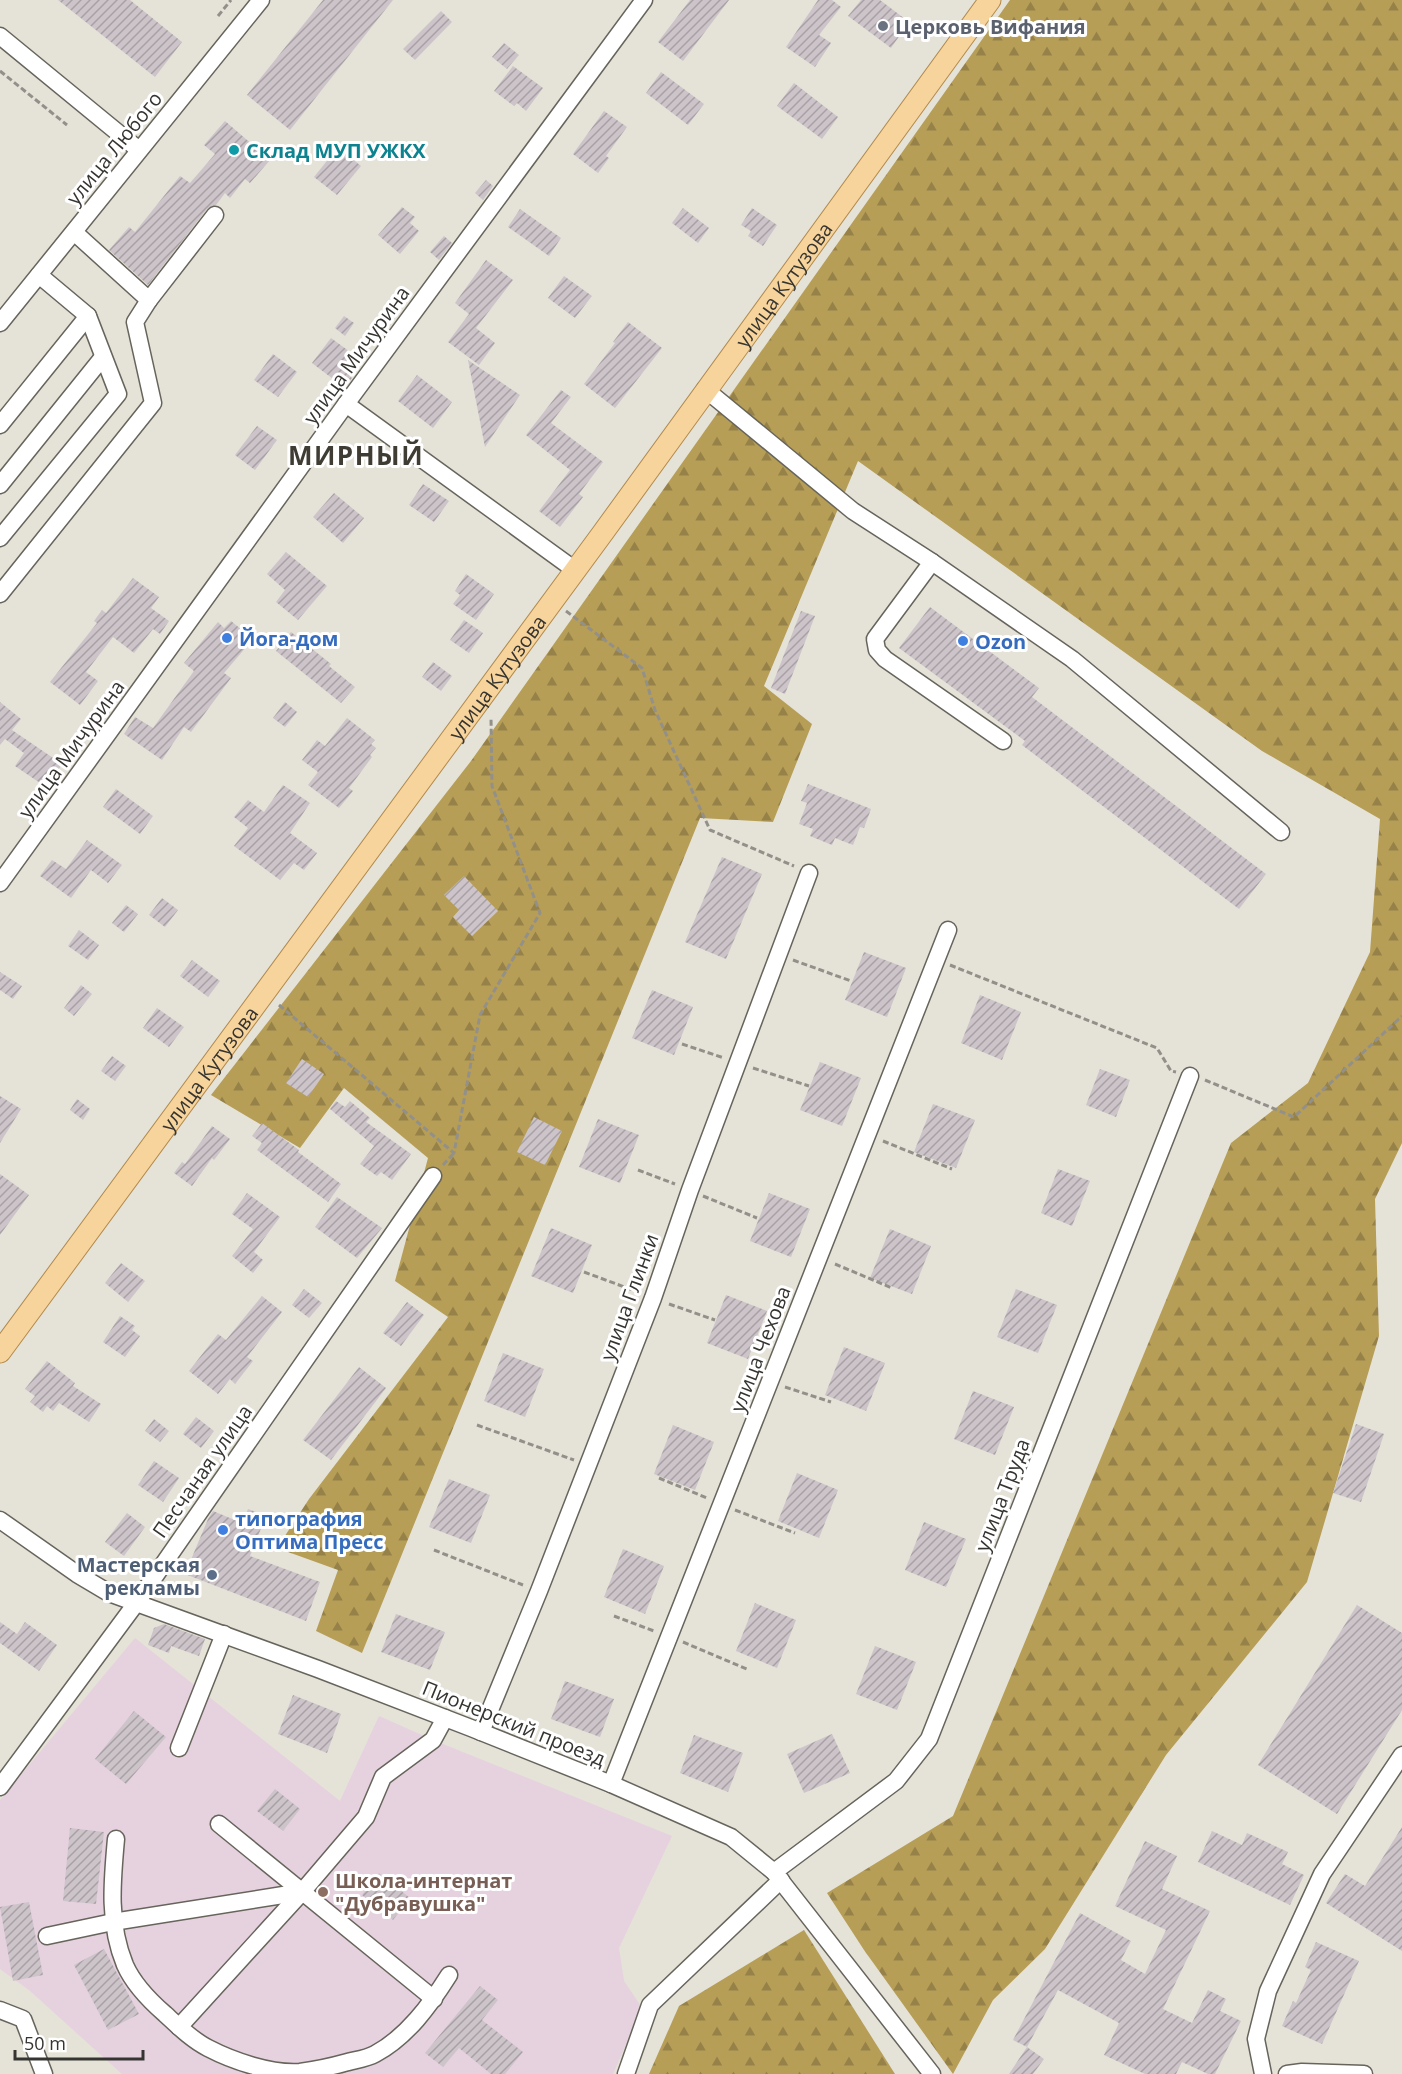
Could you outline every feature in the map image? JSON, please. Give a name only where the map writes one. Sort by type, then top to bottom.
[{"type":"main road","name":"улица Кутузова","points":[[0,1352],[575,570],[990,0]]},
{"type":"street","name":"улица Любого","points":[[0,323],[261,0]]},
{"type":"street","name":"улица Мичурина","points":[[0,883],[346,404],[644,0]]},
{"type":"street","points":[[0,36],[139,150]]},
{"type":"street","points":[[0,594],[153,403],[135,322],[149,300],[215,215]]},
{"type":"street","points":[[74,232],[149,300]]},
{"type":"street","points":[[0,538],[118,394],[88,316],[39,275]]},
{"type":"street","points":[[0,425],[88,316]]},
{"type":"street","points":[[0,485],[103,357]]},
{"type":"street","points":[[705,389],[853,511],[932,561],[1072,659],[1281,832]]},
{"type":"street","points":[[346,404],[575,570]]},
{"type":"street","points":[[932,561],[875,639],[877,650],[885,659],[1003,741]]},
{"type":"street","name":"улица Глинки","points":[[481,1732],[539,1591],[653,1298],[690,1190],[809,873]]},
{"type":"street","name":"улица Чехова","points":[[611,1784],[948,930]]},
{"type":"street","name":"улица Труда","points":[[626,2074],[650,2006],[778,1876],[896,1782],[929,1739],[1190,1076]]},
{"type":"street","name":"Песчаная улица","points":[[0,1787],[137,1602],[433,1176]]},
{"type":"street","name":"Пионерский проезд","points":[[0,1520],[77,1574],[109,1593],[224,1634],[481,1732],[611,1784],[731,1837],[778,1876],[932,2074]]},
{"type":"street","points":[[179,1748],[224,1634]]},
{"type":"street","points":[[179,2027],[302,1892],[366,1816],[383,1777],[434,1740],[445,1718]]},
{"type":"street","points":[[1263,2074],[1256,2039],[1268,1991],[1322,1874],[1402,1755]]},
{"type":"street","points":[[219,1824],[434,1999]]},
{"type":"street","points":[[116,1839],[112,1883],[113,1922],[125,1966],[150,2001],[206,2048],[270,2069],[298,2073],[374,2054],[405,2032],[434,1999],[449,1975]]},
{"type":"street","points":[[47,1936],[113,1922],[302,1892]]},
{"type":"street","points":[[0,2010],[23,2019],[44,2074]]},
{"type":"street","points":[[1287,2074],[1302,2072],[1364,2074]]},
{"type":"path","points":[[218,16],[231,0]]},
{"type":"path","points":[[0,71],[67,125]]},
{"type":"path","points":[[562,609],[642,668],[655,710],[710,830],[809,873]]},
{"type":"path","points":[[273,1000],[454,1153],[480,1015],[540,913],[492,786],[491,715]]},
{"type":"path","points":[[778,954],[851,981]]},
{"type":"path","points":[[936,960],[1157,1048],[1172,1071],[1216,1083],[1294,1117],[1402,1016]]},
{"type":"path","points":[[868,1135],[952,1169]]},
{"type":"path","points":[[819,1258],[892,1288]]},
{"type":"path","points":[[584,1272],[716,1320]]},
{"type":"path","points":[[770,1383],[831,1402]]},
{"type":"path","points":[[477,1425],[588,1465]]},
{"type":"path","points":[[434,1550],[539,1591]]},
{"type":"shaded area","name":"Школа-интернат \"Дубравушка\"","points":[[135,1638],[340,1801],[379,1716],[672,1836],[619,1948],[624,1981],[642,2008],[613,2074],[122,2074],[29,1990],[0,1969],[0,1800]]},
{"type":"green space","points":[[1010,0],[1402,0],[1402,1143],[1375,1199],[1379,1336],[1307,1582],[1166,1755],[1045,1949],[993,2000],[953,2074],[864,1950],[827,1893],[953,1816],[1231,1143],[1308,1083],[1370,952],[1380,819],[1262,751],[858,461],[764,686],[812,724],[773,822],[700,818],[362,1653],[316,1631],[338,1570],[277,1548],[309,1499],[448,1317],[395,1281],[428,1158],[344,1088],[300,1148],[211,1095],[471,761]]},
{"type":"green space","points":[[804,1930],[895,2074],[649,2074],[679,2006]]},
{"type":"building","points":[[58,0],[130,0],[182,42],[155,77]]},
{"type":"building","points":[[323,0],[393,0],[290,130],[247,95]]},
{"type":"building","points":[[690,0],[729,0],[683,61],[658,42]]},
{"type":"building","points":[[818,0],[832,0],[841,7],[819,35],[831,43],[815,67],[786,47]]},
{"type":"building","points":[[861,0],[880,0],[909,22],[891,48],[848,16]]},
{"type":"building","points":[[441,11],[452,22],[415,60],[403,49]]},
{"type":"building","points":[[504,43],[519,55],[507,69],[492,57]]},
{"type":"building","points":[[513,66],[543,88],[526,111],[517,103],[514,106],[494,91]]},
{"type":"building","points":[[661,72],[704,104],[688,125],[646,93]]},
{"type":"building","points":[[794,83],[838,117],[822,139],[777,106]]},
{"type":"building","points":[[604,111],[627,127],[606,156],[609,158],[598,173],[573,154]]},
{"type":"building","points":[[225,121],[270,160],[250,183],[245,179],[230,198],[225,193],[216,205],[207,209],[148,285],[109,250],[129,227],[135,232],[180,176],[190,183],[215,154],[204,145]]},
{"type":"building","points":[[338,147],[361,166],[337,195],[314,177]]},
{"type":"building","points":[[486,180],[493,186],[483,200],[475,193]]},
{"type":"building","points":[[402,207],[415,217],[410,223],[419,231],[400,254],[378,235]]},
{"type":"building","points":[[683,208],[709,228],[698,243],[672,223]]},
{"type":"building","points":[[752,208],[777,225],[763,246],[748,236],[751,231],[741,225]]},
{"type":"building","points":[[520,209],[561,238],[549,256],[508,227]]},
{"type":"building","points":[[444,236],[452,243],[439,260],[430,252]]},
{"type":"building","points":[[486,260],[513,280],[476,328],[495,343],[479,365],[448,342],[469,314],[455,303]]},
{"type":"building","points":[[564,276],[592,296],[575,318],[548,298]]},
{"type":"building","points":[[344,316],[354,323],[345,336],[335,328]]},
{"type":"building","points":[[628,322],[662,348],[615,408],[584,384]]},
{"type":"building","points":[[331,338],[361,360],[349,376],[352,378],[338,397],[326,388],[333,379],[312,363]]},
{"type":"building","points":[[273,354],[297,372],[278,397],[254,380]]},
{"type":"building","points":[[468,360],[520,395],[485,447]]},
{"type":"building","points":[[417,375],[452,402],[433,428],[398,401]]},
{"type":"building","points":[[561,390],[571,397],[551,423],[603,462],[579,494],[583,497],[560,527],[539,511],[570,470],[526,435]]},
{"type":"building","points":[[257,426],[277,440],[255,470],[235,455]]},
{"type":"building","points":[[423,484],[449,501],[434,522],[409,505]]},
{"type":"building","points":[[334,493],[364,518],[343,543],[313,517]]},
{"type":"building","points":[[286,552],[327,586],[298,620],[276,602],[285,590],[267,574]]},
{"type":"building","points":[[466,574],[494,594],[476,620],[453,604],[460,595],[455,591]]},
{"type":"building","points":[[133,578],[159,597],[151,608],[169,621],[160,634],[153,629],[134,653],[113,637],[86,672],[98,681],[80,705],[50,682],[97,623],[94,621],[102,610],[106,613]]},
{"type":"building","points":[[930,607],[1039,688],[1032,697],[1266,874],[1239,909],[1022,745],[1025,741],[899,648]]},
{"type":"building","points":[[801,611],[815,616],[785,694],[771,688]]},
{"type":"building","points":[[464,620],[483,633],[469,653],[450,640]]},
{"type":"building","points":[[231,621],[253,639],[224,673],[231,678],[191,732],[184,727],[162,760],[124,734],[135,717],[153,728],[194,671],[184,663],[218,622],[224,628]]},
{"type":"building","points":[[291,632],[331,664],[329,666],[355,687],[341,703],[276,651]]},
{"type":"building","points":[[433,662],[452,676],[441,691],[422,677]]},
{"type":"building","points":[[0,702],[21,719],[12,730],[62,764],[46,787],[15,766],[24,753],[5,739],[0,745]]},
{"type":"building","points":[[285,702],[297,712],[285,727],[273,718]]},
{"type":"building","points":[[347,718],[375,740],[371,744],[376,748],[349,788],[353,791],[339,808],[308,785],[318,772],[302,760],[317,740],[325,746]]},
{"type":"building","points":[[808,784],[871,809],[864,828],[860,827],[853,845],[835,838],[832,845],[810,836],[813,829],[799,824],[807,803],[801,801]]},
{"type":"building","points":[[283,785],[310,803],[290,833],[317,853],[304,870],[294,863],[280,880],[234,846],[248,828],[234,817],[248,800],[264,812]]},
{"type":"building","points":[[116,789],[153,816],[140,834],[103,807]]},
{"type":"building","points":[[87,840],[122,865],[108,883],[91,870],[71,898],[40,876],[52,860],[66,869]]},
{"type":"building","points":[[722,857],[762,874],[726,959],[685,942]]},
{"type":"building","points":[[464,876],[498,911],[472,936],[453,917],[459,910],[444,895]]},
{"type":"building","points":[[162,898],[178,910],[165,927],[149,915]]},
{"type":"building","points":[[126,905],[138,914],[124,932],[112,923]]},
{"type":"building","points":[[79,930],[99,945],[88,960],[68,946]]},
{"type":"building","points":[[864,952],[906,968],[887,1017],[845,1000]]},
{"type":"building","points":[[192,960],[220,981],[208,997],[180,976]]},
{"type":"building","points":[[0,972],[22,986],[13,999],[0,990]]},
{"type":"building","points":[[81,985],[92,994],[74,1016],[64,1008]]},
{"type":"building","points":[[652,990],[693,1007],[674,1055],[632,1038]]},
{"type":"building","points":[[980,995],[1021,1012],[1002,1060],[961,1043]]},
{"type":"building","points":[[157,1008],[184,1027],[169,1047],[143,1028]]},
{"type":"building","points":[[112,1056],[126,1066],[115,1081],[101,1071]]},
{"type":"building","points":[[302,1059],[324,1074],[308,1097],[286,1083]]},
{"type":"building","points":[[820,1062],[861,1078],[842,1126],[800,1110]]},
{"type":"building","points":[[1100,1069],[1130,1080],[1116,1117],[1086,1105]]},
{"type":"building","points":[[0,1096],[21,1109],[0,1143]]},
{"type":"building","points":[[77,1099],[90,1109],[83,1120],[70,1110]]},
{"type":"building","points":[[336,1101],[345,1107],[350,1101],[370,1118],[366,1122],[411,1154],[392,1180],[381,1172],[377,1176],[360,1164],[374,1146],[330,1109]]},
{"type":"building","points":[[933,1104],[975,1120],[956,1168],[914,1152]]},
{"type":"building","points":[[534,1117],[562,1131],[545,1165],[517,1152]]},
{"type":"building","points":[[598,1119],[639,1135],[620,1183],[579,1167]]},
{"type":"building","points":[[262,1123],[341,1184],[328,1202],[257,1150],[262,1143],[252,1136]]},
{"type":"building","points":[[212,1126],[230,1139],[214,1160],[212,1158],[192,1186],[174,1173],[182,1162],[185,1164]]},
{"type":"building","points":[[1058,1169],[1090,1181],[1072,1226],[1041,1213]]},
{"type":"building","points":[[0,1174],[29,1195],[0,1235]]},
{"type":"building","points":[[247,1193],[280,1217],[254,1252],[263,1260],[253,1273],[232,1256],[253,1229],[232,1214]]},
{"type":"building","points":[[769,1193],[810,1209],[791,1257],[750,1241]]},
{"type":"building","points":[[337,1197],[382,1228],[357,1258],[315,1227]]},
{"type":"building","points":[[551,1228],[592,1245],[573,1293],[531,1276]]},
{"type":"building","points":[[890,1229],[931,1246],[912,1294],[870,1278]]},
{"type":"building","points":[[121,1263],[145,1281],[128,1302],[105,1283]]},
{"type":"building","points":[[304,1289],[322,1303],[309,1318],[292,1305]]},
{"type":"building","points":[[1016,1289],[1057,1305],[1038,1353],[997,1337]]},
{"type":"building","points":[[726,1295],[767,1311],[748,1359],[707,1343]]},
{"type":"building","points":[[262,1296],[282,1312],[247,1357],[253,1361],[235,1384],[230,1379],[218,1394],[189,1371],[218,1334],[226,1340]]},
{"type":"building","points":[[407,1302],[424,1315],[401,1346],[383,1333]]},
{"type":"building","points":[[120,1316],[135,1326],[132,1330],[140,1336],[125,1357],[103,1342]]},
{"type":"building","points":[[844,1347],[885,1363],[866,1411],[825,1395]]},
{"type":"building","points":[[503,1353],[544,1369],[525,1417],[484,1401]]},
{"type":"building","points":[[47,1361],[75,1383],[73,1386],[101,1404],[89,1422],[59,1403],[53,1411],[47,1406],[43,1412],[30,1402],[35,1396],[25,1389]]},
{"type":"building","points":[[359,1367],[386,1388],[331,1460],[303,1440]]},
{"type":"building","points":[[973,1391],[1014,1407],[995,1455],[954,1439]]},
{"type":"building","points":[[196,1417],[214,1431],[201,1448],[183,1434]]},
{"type":"building","points":[[154,1419],[169,1431],[160,1442],[145,1431]]},
{"type":"building","points":[[1356,1424],[1384,1434],[1361,1502],[1333,1493]]},
{"type":"building","points":[[673,1425],[714,1442],[695,1490],[654,1474]]},
{"type":"building","points":[[154,1461],[179,1478],[163,1502],[138,1485]]},
{"type":"building","points":[[797,1473],[838,1490],[819,1538],[778,1521]]},
{"type":"building","points":[[449,1479],[490,1495],[471,1543],[429,1527]]},
{"type":"building","points":[[248,1509],[266,1516],[250,1556],[320,1582],[306,1621],[185,1574],[213,1511],[242,1523]]},
{"type":"building","points":[[127,1513],[145,1527],[124,1556],[105,1542]]},
{"type":"building","points":[[924,1522],[966,1539],[946,1587],[905,1570]]},
{"type":"building","points":[[623,1549],[664,1566],[645,1614],[604,1597]]},
{"type":"building","points":[[755,1603],[796,1620],[777,1668],[736,1651]]},
{"type":"building","points":[[1357,1605],[1402,1633],[1402,1710],[1337,1814],[1258,1765]]},
{"type":"building","points":[[396,1614],[445,1632],[430,1670],[381,1652]]},
{"type":"building","points":[[0,1622],[17,1634],[25,1622],[57,1645],[39,1671],[0,1643]]},
{"type":"building","points":[[164,1624],[205,1639],[199,1656],[171,1646],[169,1653],[148,1645],[154,1628]]},
{"type":"building","points":[[875,1646],[916,1662],[897,1710],[856,1694]]},
{"type":"building","points":[[565,1681],[614,1699],[600,1737],[551,1719]]},
{"type":"building","points":[[293,1695],[341,1714],[327,1753],[278,1734]]},
{"type":"building","points":[[134,1711],[166,1737],[126,1784],[95,1759]]},
{"type":"building","points":[[832,1734],[850,1773],[804,1793],[787,1754]]},
{"type":"building","points":[[694,1735],[743,1753],[728,1792],[680,1773]]},
{"type":"building","points":[[275,1789],[300,1809],[283,1831],[257,1811]]},
{"type":"building","points":[[1402,1827],[1402,1951],[1326,1903],[1345,1874],[1365,1886]]},
{"type":"building","points":[[70,1828],[104,1832],[96,1904],[63,1901]]},
{"type":"building","points":[[1212,1831],[1242,1845],[1247,1833],[1288,1852],[1282,1864],[1304,1875],[1290,1905],[1198,1862]]},
{"type":"building","points":[[1145,1841],[1177,1856],[1162,1889],[1210,1911],[1163,2009],[1192,2023],[1208,1990],[1226,1999],[1220,2011],[1241,2021],[1215,2074],[1208,2074],[1182,2062],[1176,2074],[1145,2074],[1104,2055],[1119,2023],[1058,1990],[1027,2047],[1013,2040],[1080,1913],[1131,1941],[1121,1960],[1145,1974],[1166,1930],[1115,1906]]},
{"type":"building","points":[[379,1873],[410,1898],[393,1920],[362,1895]]},
{"type":"building","points":[[29,1902],[43,1975],[13,1981],[0,1907]]},
{"type":"building","points":[[1316,1942],[1359,1961],[1322,2044],[1282,2026],[1293,2001],[1296,2003],[1311,1970],[1305,1967]]},
{"type":"building","points":[[104,1949],[139,2014],[108,2030],[74,1965]]},
{"type":"building","points":[[480,1986],[498,2000],[482,2020],[523,2052],[505,2074],[491,2074],[459,2048],[443,2067],[425,2053]]},
{"type":"building","points":[[1027,2047],[1044,2059],[1033,2074],[1009,2074]]},
{"type":"place","name":"Церковь Вифания","points":[[883,26]]},
{"type":"place","name":"Склад МУП УЖКХ","points":[[234,150]]},
{"type":"place","name":"Йога-дом","points":[[227,638]]},
{"type":"place","name":"Ozon","points":[[963,641]]},
{"type":"place","name":"типография Оптима Пресс","points":[[223,1530]]},
{"type":"place","name":"Мастерская рекламы","points":[[212,1575]]},
{"type":"place","name":"Школа-интернат \"Дубравушка\"","points":[[323,1892]]},
{"type":"district","name":"МИРНЫЙ","points":[[356,455]]}]
